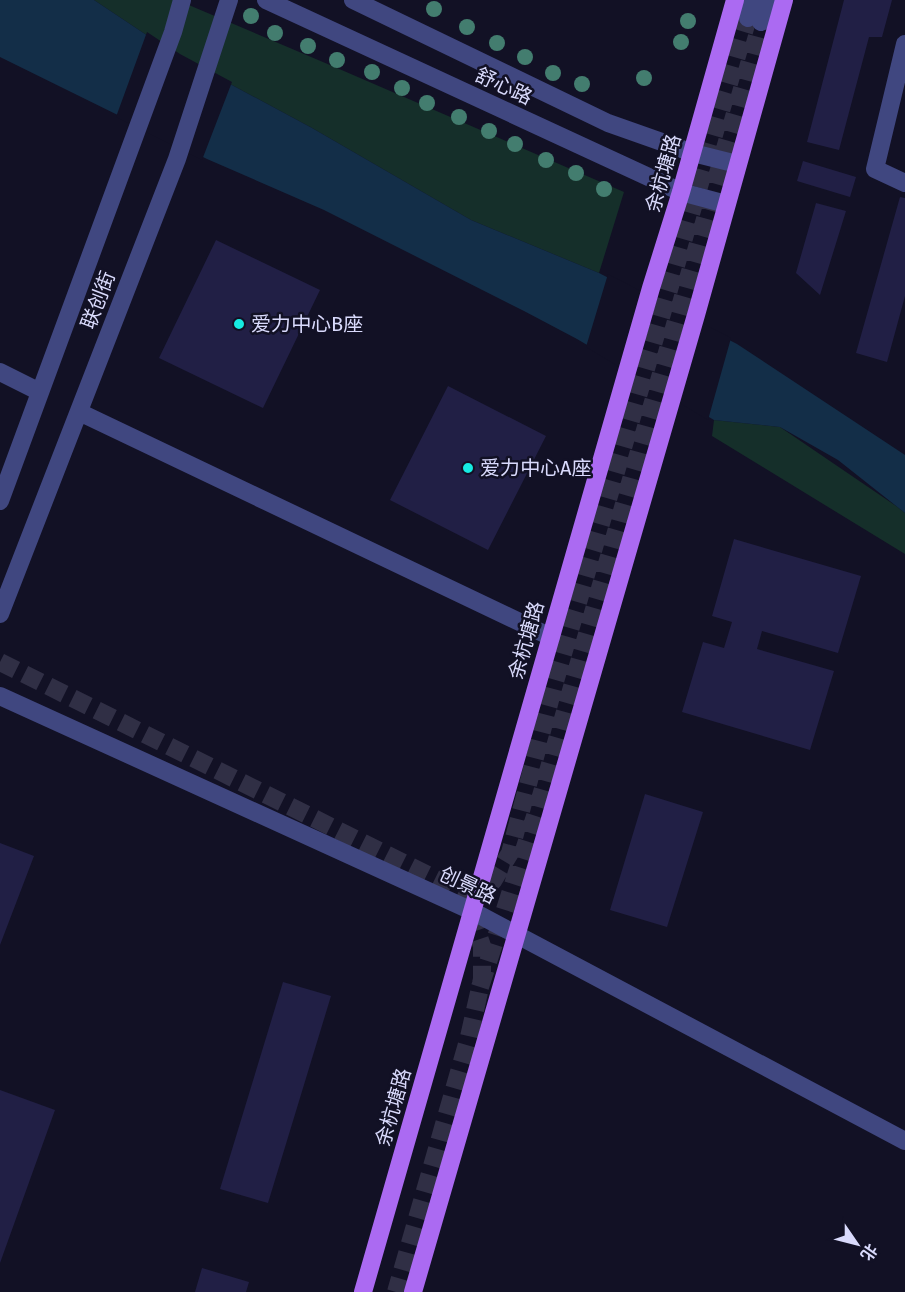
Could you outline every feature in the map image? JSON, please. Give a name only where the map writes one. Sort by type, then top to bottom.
[{"type":"main road","name":"余杭塘路","points":[[363,1292],[625,377],[693,153],[735,0]]},
{"type":"main road","points":[[413,1292],[696,315],[784,0]]},
{"type":"street","name":"联创街","points":[[0,501],[173,32],[182,0]]},
{"type":"street","name":"联创街","points":[[0,614],[177,159],[229,0]]},
{"type":"street","name":"舒心路","points":[[266,0],[681,192],[726,204]]},
{"type":"street","name":"舒心路","points":[[353,0],[608,123],[693,153],[738,164]]},
{"type":"street","points":[[753,0],[754,20],[767,0]]},
{"type":"street","points":[[905,44],[875,169],[905,183]]},
{"type":"street","points":[[0,372],[40,392]]},
{"type":"street","points":[[79,412],[551,637]]},
{"type":"street","name":"创景路","points":[[0,696],[472,911],[905,1141]]},
{"type":"green space","points":[[94,0],[177,0],[624,192],[599,273],[471,220],[312,128],[178,56]]},
{"type":"green space","points":[[714,420],[780,427],[896,506],[905,513],[905,554],[712,436]]},
{"type":"water","points":[[0,0],[94,0],[178,56],[312,128],[471,220],[599,273],[737,344],[905,455],[905,513],[838,460],[780,427],[714,420],[577,339],[524,311],[324,210],[207,159],[0,57]]},
{"type":"pier","points":[[147,32],[180,54],[232,82],[202,160],[116,117]]},
{"type":"pier","points":[[608,274],[731,338],[708,420],[586,347]]},
{"type":"building","points":[[844,0],[892,0],[882,37],[869,37],[839,150],[807,142]]},
{"type":"building","points":[[803,161],[856,177],[850,197],[797,181]]},
{"type":"building","points":[[900,197],[905,198],[905,296],[887,362],[856,353]]},
{"type":"building","points":[[816,203],[846,211],[820,295],[796,273]]},
{"type":"building","name":"爱力中心B座","points":[[216,240],[320,290],[263,408],[159,358]]},
{"type":"building","name":"爱力中心A座","points":[[448,386],[546,436],[488,550],[390,500]]},
{"type":"building","points":[[734,539],[861,576],[838,653],[762,631],[757,649],[834,671],[810,750],[682,712],[703,642],[724,648],[732,622],[712,616]]},
{"type":"building","points":[[645,794],[703,812],[667,927],[610,910]]},
{"type":"building","points":[[0,843],[34,856],[0,945]]},
{"type":"building","points":[[283,982],[331,996],[268,1203],[220,1189]]},
{"type":"building","points":[[0,1090],[55,1110],[0,1263]]},
{"type":"building","points":[[202,1268],[249,1282],[246,1292],[195,1292]]},
{"type":"tunnel","points":[[464,893],[493,881],[510,853],[554,685],[748,18]]},
{"type":"tunnel","points":[[480,987],[537,810],[761,22]]},
{"type":"tunnel","points":[[0,662],[464,893],[482,946],[482,979],[469,1037],[396,1292]]},
{"type":"place","name":"爱力中心B座","points":[[239,324]]},
{"type":"place","name":"爱力中心A座","points":[[468,468]]}]
